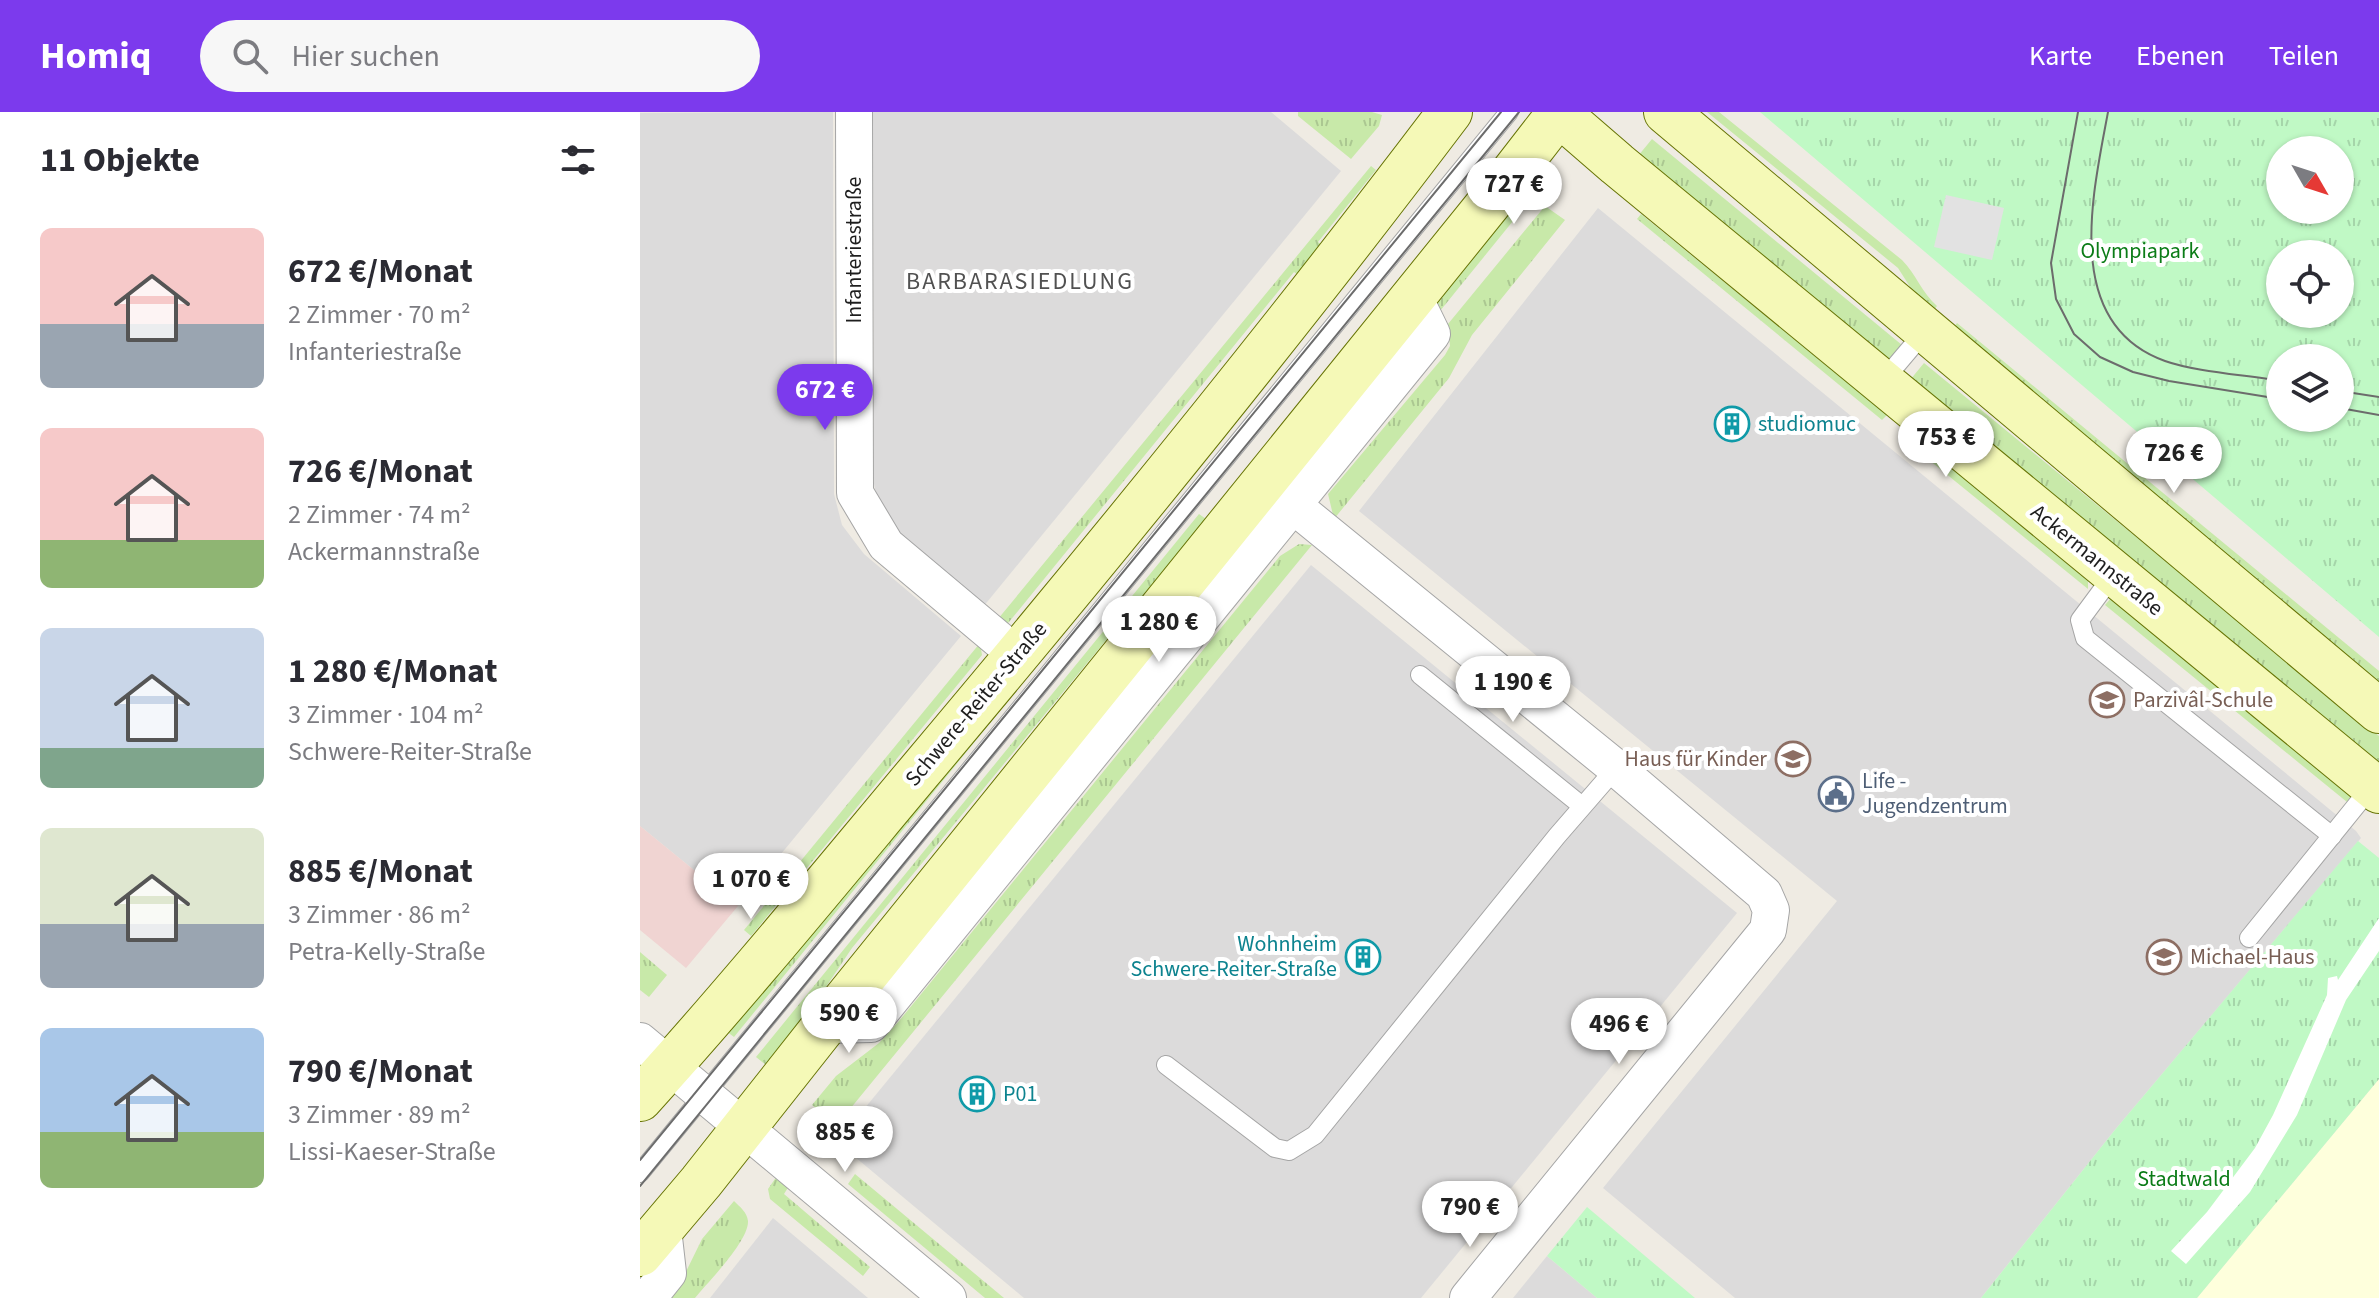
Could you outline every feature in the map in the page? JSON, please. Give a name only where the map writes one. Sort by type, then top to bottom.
[{"type":"main road","name":"Schwere-Reiter-Straße","points":[[640,1099],[655,1054],[748,977],[1017,655],[1341,254],[1450,112]]},
{"type":"main road","points":[[651,1242],[1559,112]]},
{"type":"main road","name":"Ackermannstraße","points":[[1559,112],[1617,164],[2376,789]]},
{"type":"main road","points":[[1666,112],[2379,711]]},
{"type":"street","name":"Infanteriestraße","points":[[854,112],[855,493],[886,545],[1017,655]]},
{"type":"street","points":[[825,1025],[871,1024],[1294,506],[1432,334],[1413,295]]},
{"type":"street","points":[[1294,506],[1616,768],[1764,894],[1771,910],[1768,930],[1468,1298]]},
{"type":"street","points":[[655,1054],[948,1298]]},
{"type":"street","points":[[648,1298],[668,1273],[651,1242]]},
{"type":"lane","points":[[640,1173],[1509,112]]},
{"type":"lane","points":[[1882,382],[1926,330]]},
{"type":"lane","points":[[2114,574],[2080,620],[2085,638],[2332,836]]},
{"type":"lane","points":[[1420,675],[1582,806]]},
{"type":"lane","points":[[1166,1065],[1275,1148],[1289,1151],[1315,1135],[1616,768]]},
{"type":"lane","points":[[2249,938],[2332,836],[2376,789]]},
{"type":"shaded area","points":[[833,112],[834,494],[842,525],[864,554],[961,636],[738,906],[640,826],[640,113]]},
{"type":"shaded area","points":[[873,112],[1271,112],[1341,171],[983,607],[904,540],[878,504],[874,484]]},
{"type":"shaded area","points":[[1946,195],[2004,208],[1992,260],[1934,247]]},
{"type":"shaded area","points":[[1598,208],[2361,838],[2114,1131],[1981,1298],[1735,1298],[1603,1188],[1837,901],[1359,511]]},
{"type":"shaded area","points":[[1311,565],[1737,913],[1421,1298],[1024,1298],[837,1142]]},
{"type":"shaded area","points":[[640,826],[738,906],[686,968],[640,930]]},
{"type":"shaded area","points":[[2379,1079],[2379,1298],[2197,1298]]},
{"type":"shaded area","points":[[773,1218],[868,1298],[710,1298]]},
{"type":"shaded area","points":[[1547,1256],[1597,1298],[1513,1298]]},
{"type":"green space","points":[[1298,112],[1372,112],[1382,115],[1379,126],[1351,159],[1298,116]]},
{"type":"green space","points":[[1707,112],[1719,112],[1902,260],[1937,306],[1932,313],[1921,304],[1898,268]]},
{"type":"green space","name":"Olympiapark","points":[[1760,112],[2379,112],[2379,637]]},
{"type":"green space","points":[[1652,139],[1902,345],[1888,362],[1638,156]]},
{"type":"green space","points":[[1371,166],[1376,170],[1318,242],[1327,249],[1303,279],[1294,272],[1009,622],[1005,626],[993,625]]},
{"type":"green space","points":[[1521,196],[1530,200],[1440,311],[1437,298]]},
{"type":"green space","points":[[1545,206],[1565,220],[1472,335],[1449,378],[1334,519],[1328,494],[1445,355],[1450,346],[1448,324]]},
{"type":"green space","points":[[1641,214],[1887,415],[1882,420],[1637,219]]},
{"type":"green space","points":[[1957,323],[2379,671],[2379,682],[1951,331]]},
{"type":"green space","points":[[1924,363],[2379,736],[2379,765],[1910,380]]},
{"type":"green space","points":[[1916,439],[2088,581],[2088,589],[1913,447]]},
{"type":"green space","points":[[1176,495],[734,1037],[726,1031]]},
{"type":"green space","points":[[1199,514],[1206,519],[852,948],[771,1069],[756,1057]]},
{"type":"green space","points":[[1299,544],[1312,545],[850,1109],[831,1114],[812,1105],[836,1076],[879,1043],[899,1021],[1280,556]]},
{"type":"green space","points":[[2111,598],[2352,795],[2347,802],[2105,605]]},
{"type":"green space","points":[[980,643],[982,655],[751,936],[744,930]]},
{"type":"green space","name":"Stadtwald","points":[[2358,841],[2379,858],[2379,1079],[2197,1298],[1981,1298],[2114,1131]]},
{"type":"green space","points":[[640,952],[667,975],[649,997],[640,990]]},
{"type":"green space","points":[[855,1174],[1004,1298],[985,1298],[848,1184]]},
{"type":"green space","points":[[777,1176],[789,1186],[784,1194],[870,1267],[863,1276],[770,1199],[768,1189]]},
{"type":"green space","points":[[734,1201],[745,1212],[748,1221],[735,1250],[695,1298],[670,1298],[702,1239]]},
{"type":"green space","points":[[1587,1207],[1695,1298],[1597,1298],[1547,1256]]},
{"type":"pier","points":[[2379,918],[2379,951],[2346,1000],[2297,1115],[2250,1192],[2186,1264],[2171,1251],[2207,1212],[2255,1148],[2327,995],[2328,978],[2337,976],[2338,980]]},
{"type":"tram line","points":[[640,1160],[1501,112]]},
{"type":"tram line","points":[[640,1186],[1519,112]]},
{"type":"tram line","points":[[2078,112],[2051,263],[2056,299],[2074,334],[2100,357],[2133,372],[2266,397]]},
{"type":"tram line","points":[[2108,112],[2096,180],[2092,253],[2097,287],[2110,318],[2132,343],[2165,361],[2206,371],[2266,379]]},
{"type":"tram line","points":[[2354,393],[2379,397]]},
{"type":"tram line","points":[[2354,411],[2379,415]]},
{"type":"place","name":"studiomuc","points":[[1732,424]]},
{"type":"place","name":"Parzivâl-Schule","points":[[2107,700]]},
{"type":"place","name":"Haus für Kinder","points":[[1793,759]]},
{"type":"place","name":"Life - Jugendzentrum","points":[[1836,794]]},
{"type":"place","name":"Wohnheim Schwere-Reiter-Straße","points":[[1363,957]]},
{"type":"place","name":"Michael-Haus","points":[[2164,957]]},
{"type":"place","name":"P01","points":[[977,1094]]},
{"type":"district","name":"BARBARASIEDLUNG","points":[[1020,281]]}]
